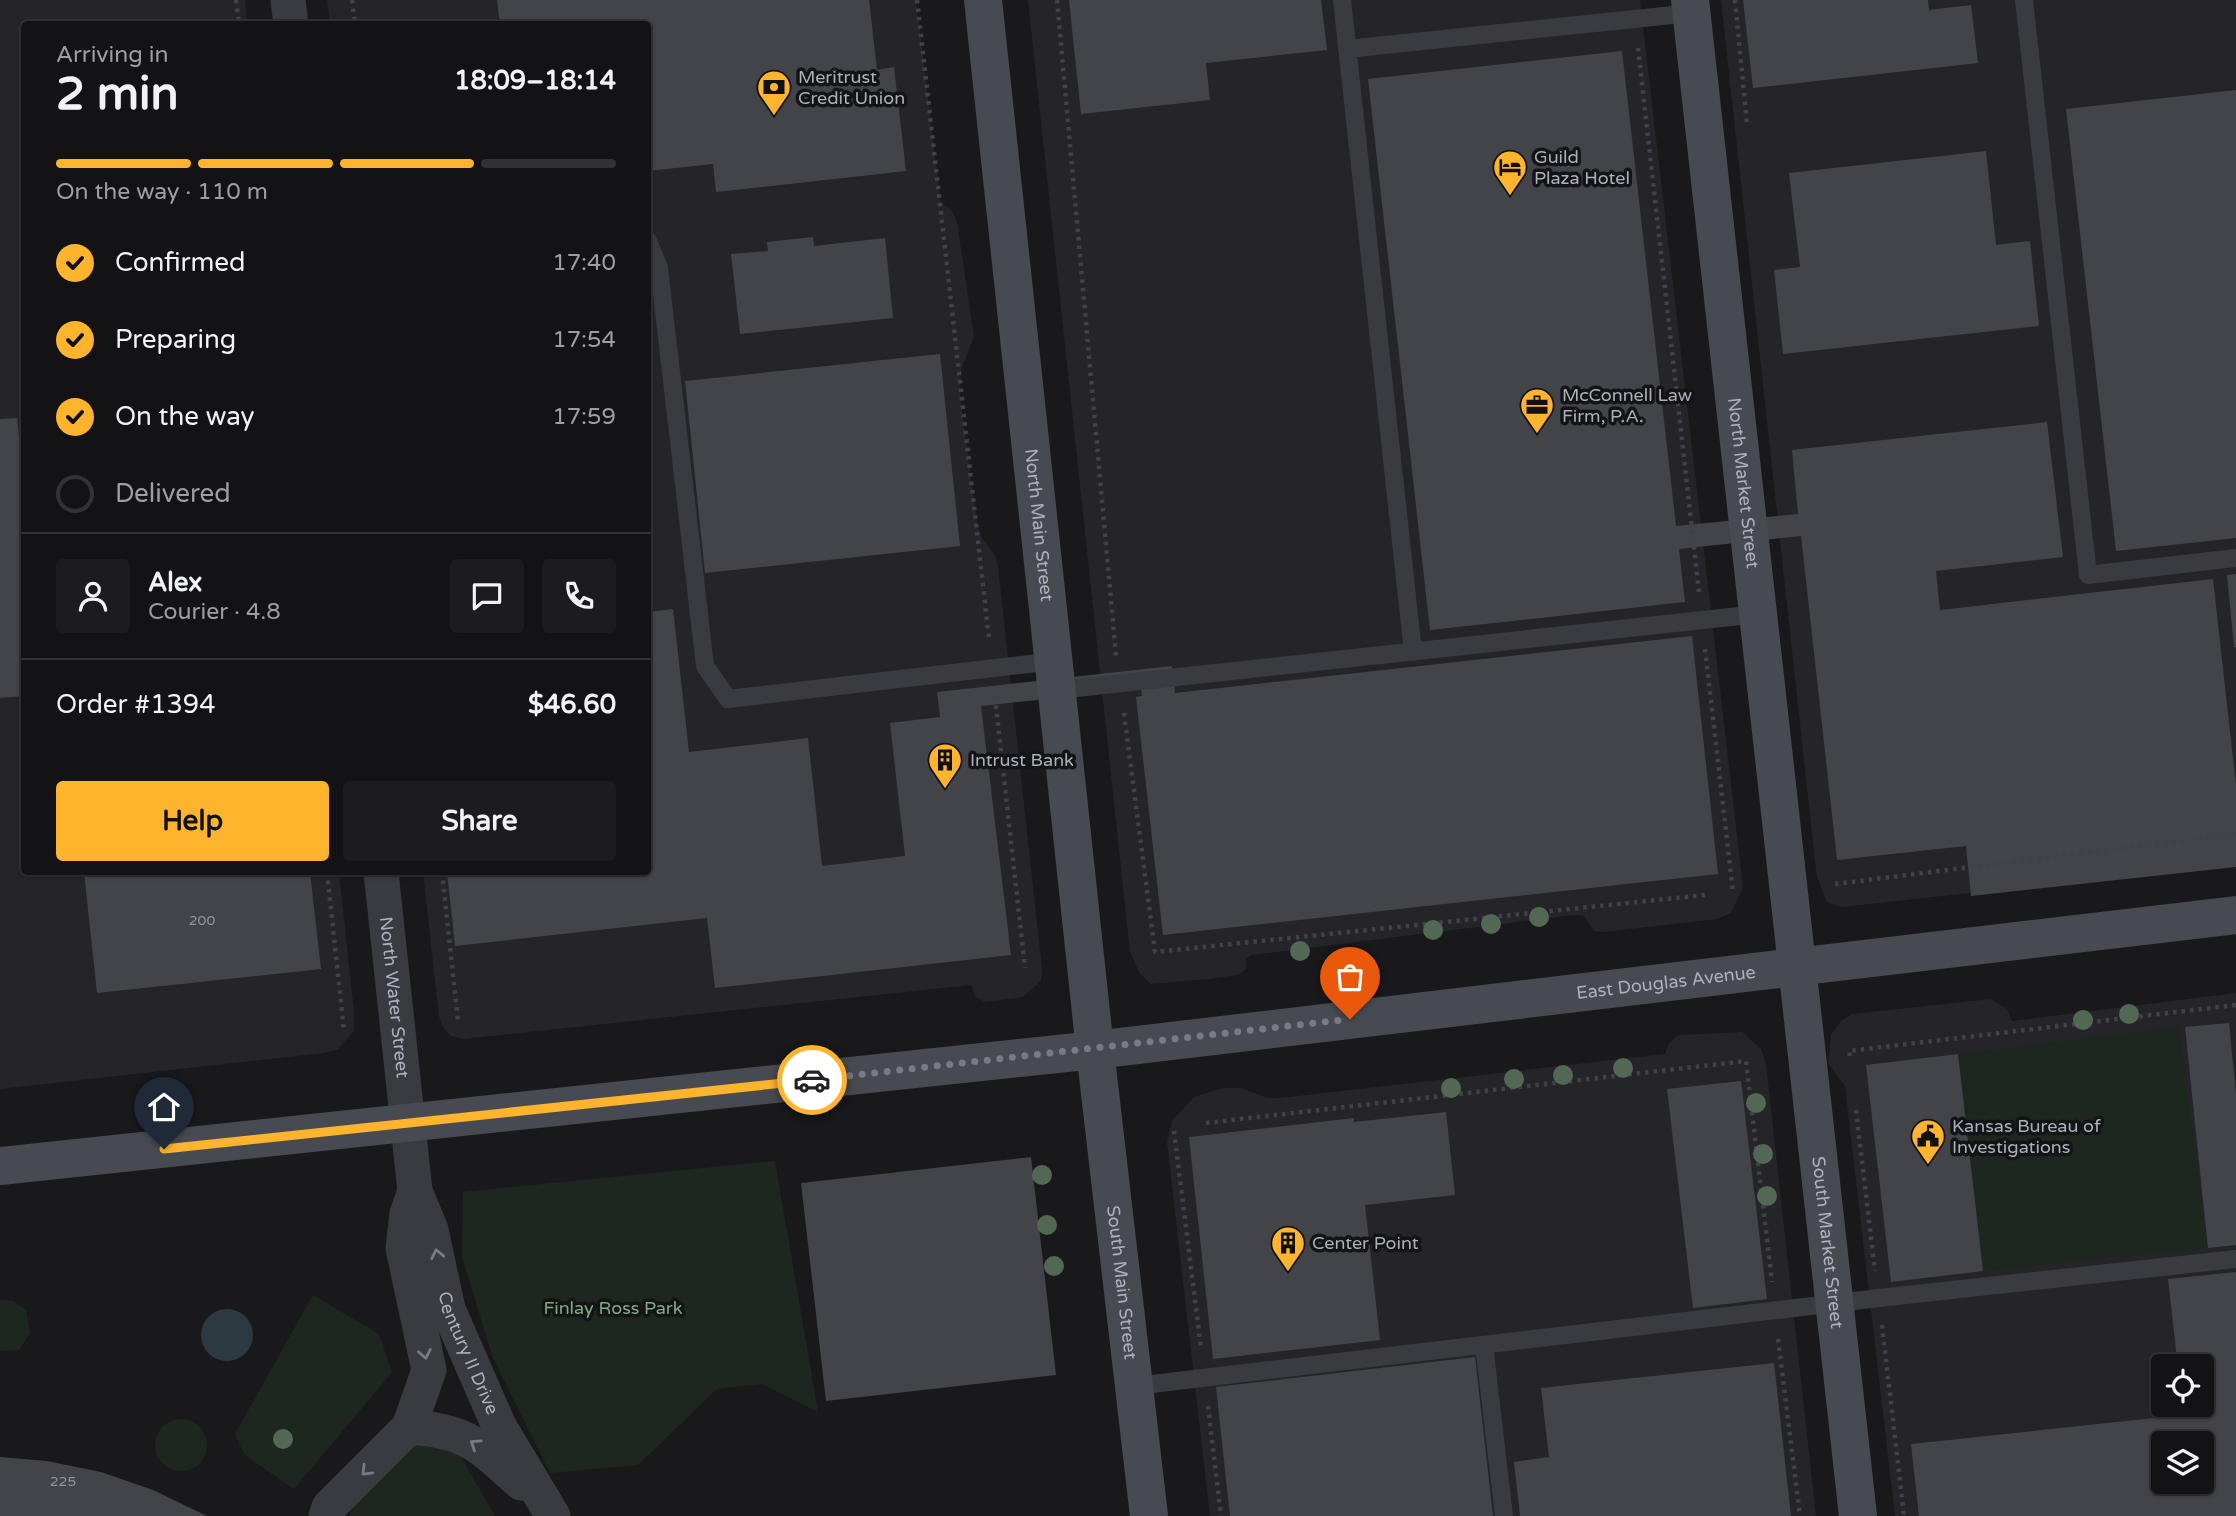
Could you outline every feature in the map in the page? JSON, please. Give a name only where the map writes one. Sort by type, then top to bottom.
[{"type":"street","points":[[288,0],[291,21]]},
{"type":"street","name":"North Main Street","points":[[983,0],[1095,1050]]},
{"type":"street","name":"North Market Street","points":[[1691,6],[1797,967]]},
{"type":"street","name":"North Water Street","points":[[381,875],[407,1122]]},
{"type":"street","name":"East Douglas Avenue","points":[[0,1166],[1095,1050],[2236,915]]},
{"type":"street","name":"South Market Street","points":[[1797,967],[1858,1516]]},
{"type":"street","name":"South Main Street","points":[[1095,1050],[1149,1516]]},
{"type":"street","name":"Century II Drive","points":[[407,1122],[415,1191],[432,1230],[448,1309],[499,1426],[549,1511]]},
{"type":"street","name":"Century II Drive","points":[[415,1191],[407,1214],[403,1248],[429,1370],[409,1427],[443,1430],[473,1441],[549,1511]]},
{"type":"street","points":[[326,1516],[329,1507],[409,1427]]},
{"type":"lane","points":[[1342,0],[1413,652]]},
{"type":"lane","points":[[2024,0],[2088,575],[2236,558]]},
{"type":"lane","points":[[1347,49],[1634,19],[1691,6]]},
{"type":"lane","points":[[651,248],[659,268],[705,666],[728,699],[992,668],[1120,683],[1758,614]]},
{"type":"lane","points":[[1135,1386],[1834,1303],[2236,1259]]},
{"type":"lane","points":[[1485,1345],[1504,1516]]},
{"type":"path","points":[[236,0],[239,21]]},
{"type":"path","points":[[352,0],[355,21]]},
{"type":"path","points":[[917,0],[1025,968]]},
{"type":"path","points":[[1057,0],[1110,607],[1155,952],[1705,895]]},
{"type":"path","points":[[1634,19],[1732,892]]},
{"type":"path","points":[[1835,884],[2236,834]]},
{"type":"path","points":[[327,875],[344,1031]]},
{"type":"path","points":[[442,875],[458,1021]]},
{"type":"path","points":[[1849,1051],[2236,1005]]},
{"type":"path","points":[[1206,1123],[1746,1061]]},
{"type":"path","points":[[1174,1131],[1222,1516]]},
{"type":"shaded area","points":[[0,0],[245,0],[247,21],[21,21],[21,875],[339,875],[354,1031],[338,1049],[324,1053],[0,1089]]},
{"type":"shaded area","points":[[327,0],[916,0],[941,203],[951,209],[957,222],[974,337],[961,370],[960,396],[977,522],[982,538],[995,555],[998,566],[1042,969],[1041,981],[1023,997],[984,1002],[975,996],[971,985],[463,1039],[451,1036],[444,1029],[439,1017],[423,875],[651,875],[651,21],[330,21]]},
{"type":"shaded area","points":[[1028,0],[1640,0],[1743,887],[1731,913],[1717,919],[1604,932],[1594,931],[1584,916],[1574,915],[1251,955],[1246,959],[1246,969],[1238,975],[1209,979],[1151,984],[1140,974],[1130,952]]},
{"type":"shaded area","points":[[1721,0],[2236,0],[2236,864],[1842,907],[1827,902],[1817,877],[1815,861]]},
{"type":"shaded area","points":[[2236,993],[2236,1516],[1895,1516],[1845,1086],[1828,1063],[1831,1035],[1840,1022],[1852,1014],[1991,999],[2007,1009],[2012,1021]]},
{"type":"shaded area","points":[[1742,1032],[1761,1049],[1766,1064],[1816,1516],[1210,1516],[1167,1142],[1172,1121],[1194,1097],[1223,1088],[1241,1088],[1267,1098],[1280,1098],[1665,1054],[1669,1043],[1678,1035]]},
{"type":"shaded area","points":[[227,1309],[246,1316],[253,1335],[246,1354],[227,1361],[208,1354],[201,1335],[208,1316]]},
{"type":"green space","points":[[2179,1027],[2208,1248],[1983,1271],[1958,1054]]},
{"type":"green space","name":"Finlay Ross Park","points":[[775,1161],[818,1412],[762,1384],[717,1389],[638,1465],[550,1473],[493,1358],[462,1257],[463,1192]]},
{"type":"green space","points":[[313,1295],[379,1334],[392,1372],[294,1489],[245,1455],[235,1434]]},
{"type":"green space","points":[[0,1300],[13,1301],[26,1310],[30,1333],[19,1350],[0,1351]]},
{"type":"green space","points":[[181,1419],[191,1421],[199,1427],[205,1435],[205,1455],[199,1463],[191,1469],[181,1471],[171,1469],[163,1463],[157,1455],[155,1445],[157,1435],[163,1427],[171,1421]]},
{"type":"green space","points":[[418,1440],[457,1450],[495,1516],[349,1516],[355,1501]]},
{"type":"building","name":"Meritrust Credit Union","points":[[497,0],[869,0],[877,70],[894,67],[906,171],[716,192],[713,164],[651,171],[651,21],[500,21]]},
{"type":"building","points":[[1069,0],[1321,0],[1327,50],[1206,63],[1210,100],[1081,114]]},
{"type":"building","points":[[1743,0],[1928,0],[1929,10],[1971,5],[1978,63],[1753,88]]},
{"type":"building","points":[[1622,51],[1676,526],[1798,514],[1792,450],[2047,422],[2063,557],[1936,571],[1940,610],[2213,579],[2236,785],[2236,867],[1971,896],[1966,846],[1837,860],[1801,536],[1679,549],[1685,602],[1430,630],[1368,79]]},
{"type":"building","points":[[2236,90],[2236,538],[2116,551],[2066,109]]},
{"type":"building","points":[[1986,151],[1996,245],[2030,241],[2039,326],[1783,354],[1774,270],[1800,267],[1789,173]]},
{"type":"building","points":[[813,237],[814,246],[885,238],[893,318],[740,334],[731,254],[768,251],[767,242]]},
{"type":"building","points":[[940,354],[960,546],[705,573],[685,381]]},
{"type":"building","points":[[17,418],[21,446],[21,696],[0,698],[0,419]]},
{"type":"building","points":[[2236,574],[2236,647],[2234,647],[2227,575]]},
{"type":"building","points":[[673,609],[689,752],[808,738],[822,866],[905,856],[890,723],[940,717],[937,692],[1172,666],[1175,693],[1692,636],[1718,874],[1163,935],[1136,697],[1142,696],[1141,689],[981,706],[1011,955],[715,988],[707,918],[455,946],[447,875],[651,875],[651,612]]},
{"type":"building","points":[[84,875],[310,875],[321,969],[97,993]]},
{"type":"building","points":[[2229,1023],[2236,1094],[2236,1245],[2208,1248],[2185,1027]]},
{"type":"building","points":[[1958,1054],[1983,1271],[1891,1282],[1866,1065]]},
{"type":"building","points":[[1741,1081],[1767,1299],[1693,1308],[1667,1089]]},
{"type":"building","name":"Center Point","points":[[1446,1112],[1455,1195],[1365,1205],[1380,1340],[1213,1359],[1189,1137],[1354,1118],[1354,1122]]},
{"type":"building","points":[[1031,1157],[1056,1375],[826,1401],[801,1183]]},
{"type":"building","points":[[2236,1272],[2236,1516],[1919,1516],[1911,1444],[2164,1417],[2214,1417],[2214,1354],[2177,1354],[2168,1279]]},
{"type":"building","points":[[1475,1357],[1493,1516],[1230,1516],[1216,1387]]},
{"type":"building","points":[[1774,1363],[1791,1516],[1520,1516],[1514,1462],[1549,1457],[1541,1388]]},
{"type":"building","points":[[0,1457],[47,1461],[101,1472],[153,1490],[207,1516],[0,1516]]},
{"type":"way so far","points":[[812,1080],[1350,1019]]},
{"type":"place","name":"Meritrust Credit Union","points":[[774,117]]},
{"type":"place","name":"Guild Plaza Hotel","points":[[1510,197]]},
{"type":"place","name":"McConnell Law Firm, P.A.","points":[[1537,435]]},
{"type":"place","name":"Intrust Bank","points":[[945,790]]},
{"type":"place","name":"Kansas Bureau of Investigations","points":[[1928,1166]]},
{"type":"place","name":"Center Point","points":[[1288,1273]]},
{"type":"route","points":[[164,1149],[812,1080]]}]
